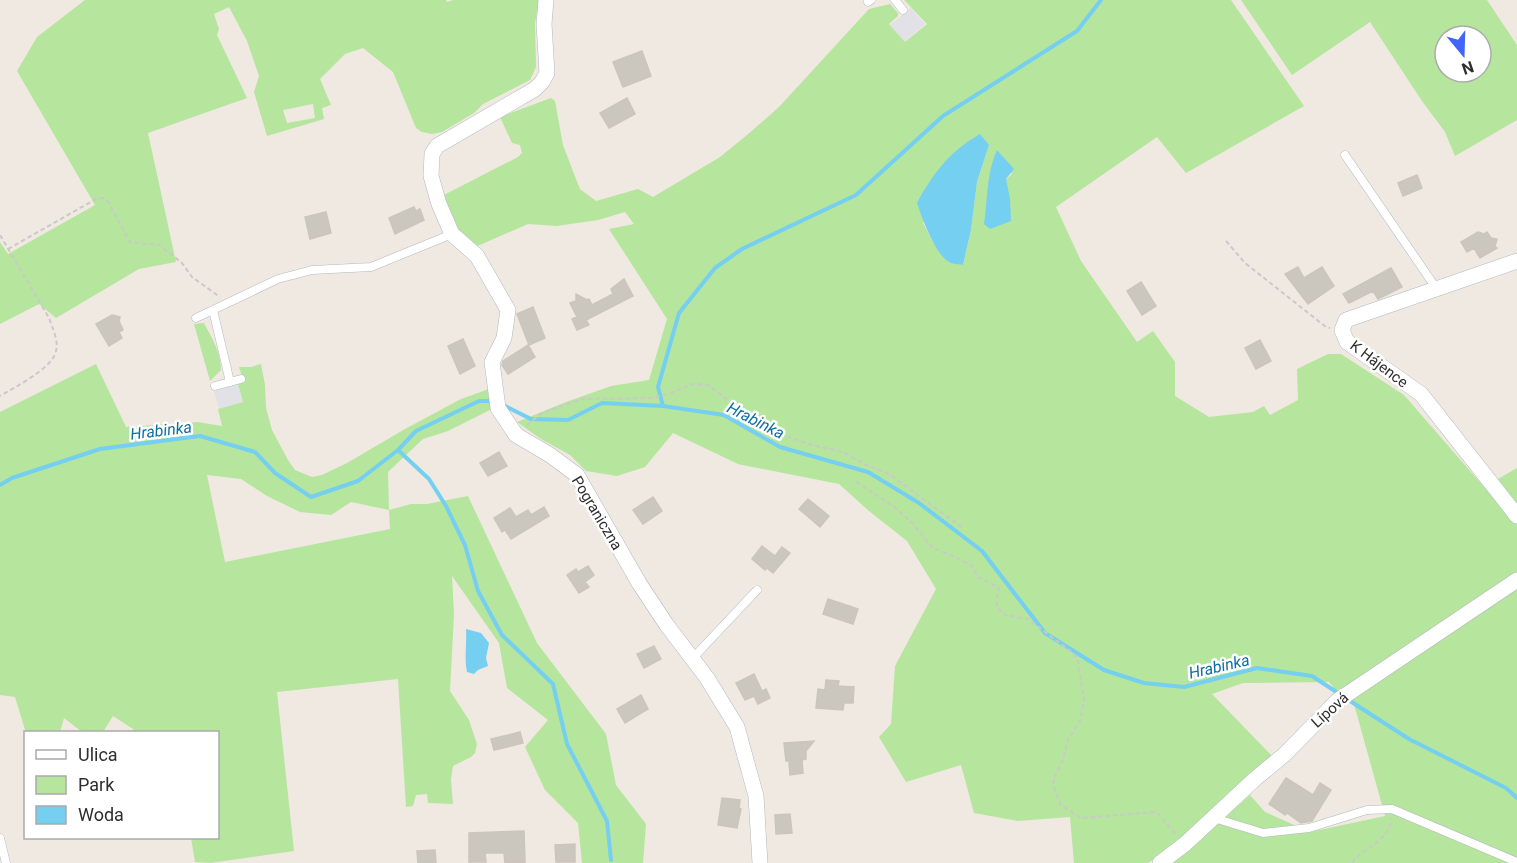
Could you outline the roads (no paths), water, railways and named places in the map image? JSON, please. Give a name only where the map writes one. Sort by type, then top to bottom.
[{"type":"street","name":"Pograniczna","points":[[546,0],[544,24],[548,73],[543,82],[437,146],[432,154],[431,176],[439,204],[452,234],[477,256],[508,310],[504,338],[492,362],[498,408],[516,435],[550,455],[577,475],[639,583],[707,678],[737,727],[756,796],[760,863]]},
{"type":"street","name":"K Hájence","points":[[1517,261],[1346,320],[1342,330],[1347,342],[1421,394],[1517,516]]},
{"type":"street","name":"Lípová","points":[[1160,863],[1185,844],[1212,817],[1284,755],[1323,714],[1344,696],[1517,580]]},
{"type":"lane","points":[[895,0],[903,10]]},
{"type":"lane","points":[[1345,155],[1436,288]]},
{"type":"lane","points":[[195,318],[278,279],[312,270],[371,267],[452,234]]},
{"type":"lane","points":[[213,310],[230,382]]},
{"type":"lane","points":[[215,386],[241,379]]},
{"type":"lane","points":[[692,659],[757,590]]},
{"type":"lane","points":[[1212,817],[1263,833],[1308,828],[1367,810],[1392,809],[1517,862]]},
{"type":"lane","points":[[0,838],[6,863]]},
{"type":"water","points":[[980,134],[989,145],[977,182],[971,230],[963,265],[954,264],[944,258],[934,244],[917,203],[943,164],[959,148]]},
{"type":"water","points":[[997,150],[1014,169],[1006,179],[1011,221],[990,229],[984,224],[989,178]]},
{"type":"water","points":[[466,629],[481,633],[489,643],[486,658],[488,666],[474,674],[467,672]]},
{"type":"waterway","points":[[663,406],[658,387],[679,313],[715,268],[742,249],[856,195],[943,116],[1077,31],[1101,0]]},
{"type":"waterway","name":"Hrabinka","points":[[0,485],[12,478],[100,449],[200,436],[255,452],[275,473],[311,497],[358,481],[398,450],[416,431],[479,401],[495,401]]},
{"type":"waterway","name":"Hrabinka","points":[[501,404],[531,419],[568,420],[602,403],[663,406],[724,415],[780,447],[868,472],[919,503],[982,551],[1045,633],[1104,670],[1144,683],[1184,687],[1257,668],[1312,676],[1341,695]]},
{"type":"waterway","points":[[398,450],[429,479],[446,506],[465,545],[478,591],[502,635],[553,684],[567,744],[607,821],[611,860]]},
{"type":"waterway","name":"Hrabinka","points":[[1347,699],[1409,739],[1506,788],[1517,798]]}]
